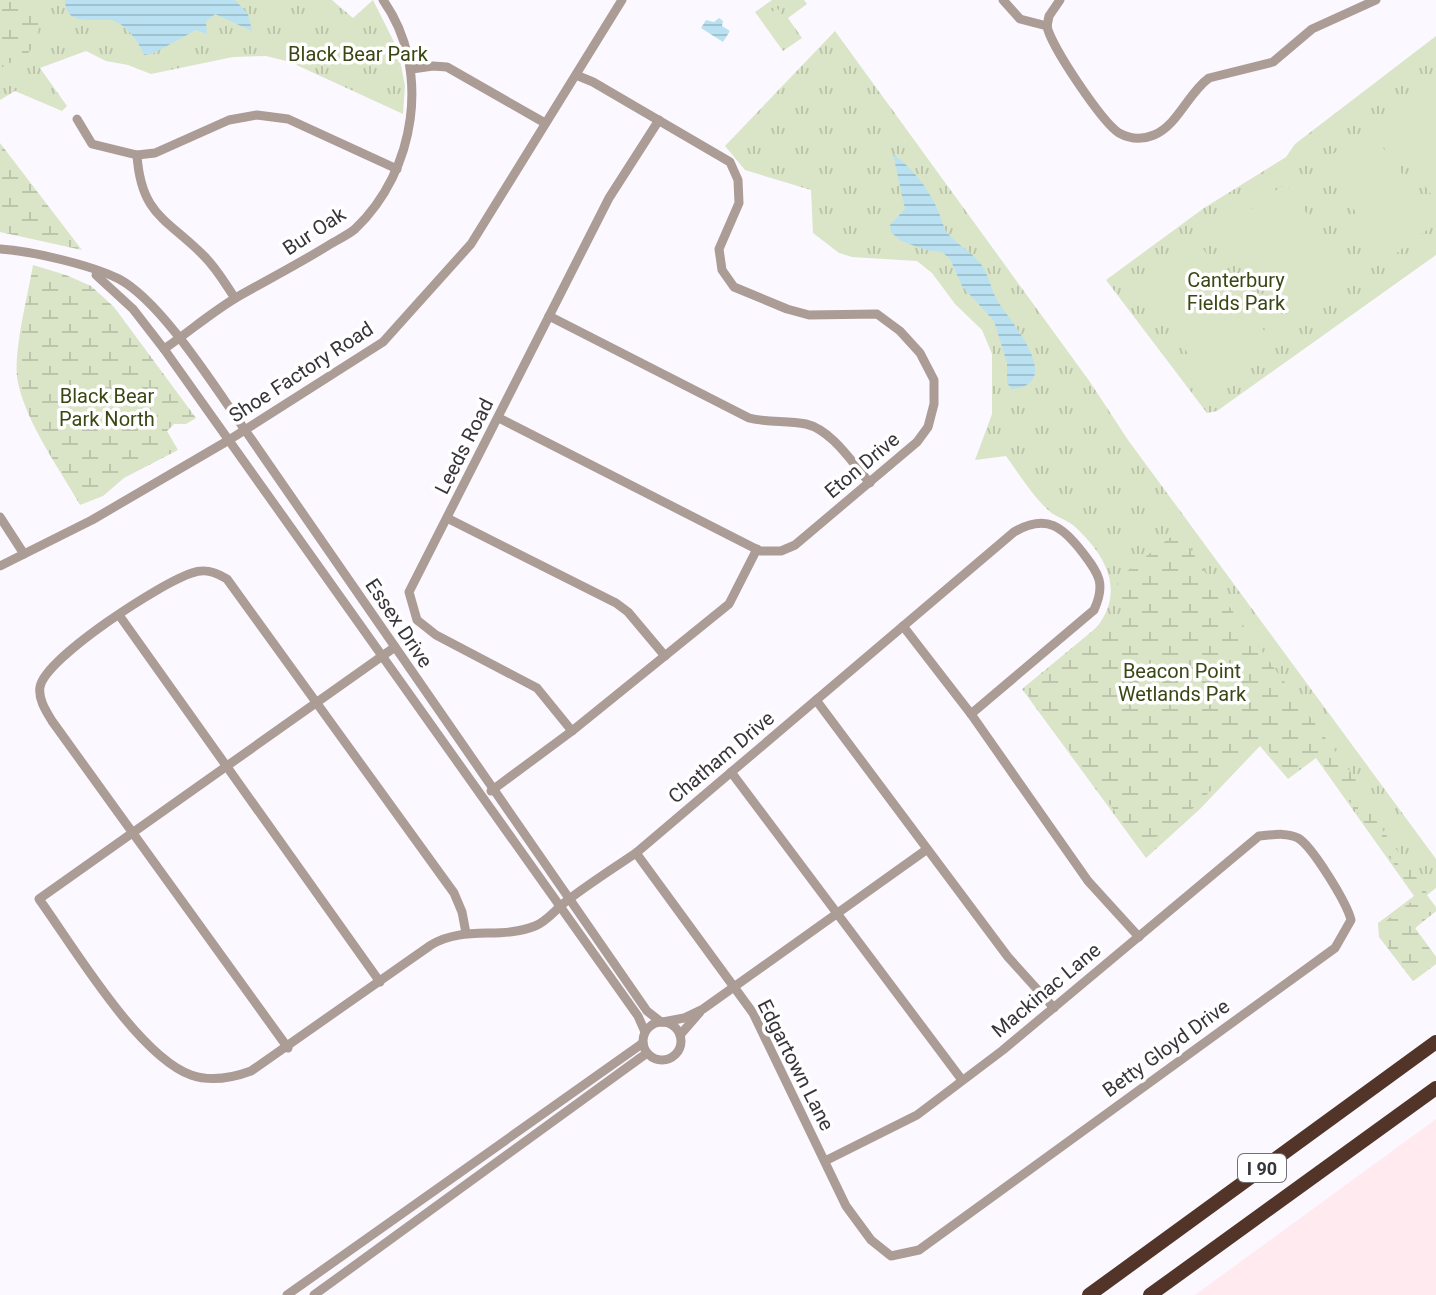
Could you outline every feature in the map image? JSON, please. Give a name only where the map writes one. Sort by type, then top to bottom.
[{"type":"highway","name":"I 90","points":[[1089,1295],[1436,1042]]},
{"type":"highway","name":"I 90","points":[[1150,1295],[1436,1088]]},
{"type":"street","name":"Bur Oak","points":[[164,349],[235,298],[354,229],[388,187],[397,169],[408,131],[413,81],[398,24],[383,0]]},
{"type":"street","name":"Shoe Factory Road","points":[[0,566],[92,520],[229,440],[383,342],[471,244],[622,0]]},
{"type":"street","points":[[1003,0],[1020,19],[1047,26]]},
{"type":"street","points":[[1060,0],[1049,16],[1047,26],[1054,47],[1111,125],[1131,138],[1145,138],[1164,130],[1209,78],[1273,62],[1312,29],[1376,0]]},
{"type":"street","points":[[412,69],[447,67],[545,123]]},
{"type":"street","name":"Eton Drive","points":[[576,75],[730,162],[738,180],[739,203],[719,249],[722,270],[734,287],[809,315],[877,314],[900,331],[920,353],[934,380],[934,404],[928,427],[917,442],[795,545],[781,551],[757,549]]},
{"type":"street","points":[[77,119],[92,144],[137,155],[155,153],[229,120],[257,115],[288,119],[397,169]]},
{"type":"street","name":"Leeds Road","points":[[572,731],[537,688],[436,635],[417,620],[409,592],[609,198],[659,120]]},
{"type":"street","points":[[137,155],[139,180],[151,204],[166,224],[206,258],[235,298]]},
{"type":"street","name":"Essex Drive","points":[[0,249],[87,267],[119,279],[143,296],[180,339],[493,790],[638,1016],[645,1032]]},
{"type":"street","name":"Essex Drive","points":[[87,267],[133,309],[164,349],[483,797],[647,1011],[662,1022]]},
{"type":"street","points":[[549,316],[749,418],[806,424],[820,429],[870,483]]},
{"type":"street","points":[[483,797],[572,731],[729,604],[757,549],[499,418]]},
{"type":"street","points":[[0,517],[24,554]]},
{"type":"street","points":[[447,518],[616,603],[628,612],[665,656]]},
{"type":"street","name":"Chatham Drive","points":[[132,833],[39,899],[124,1017],[160,1056],[187,1073],[199,1077],[225,1078],[251,1071],[288,1048],[437,941],[466,933],[525,929],[546,919],[636,853],[1014,532],[1026,525],[1056,526],[1067,532],[1098,573],[1100,596],[1094,610],[971,714]]},
{"type":"street","points":[[288,1048],[52,721],[41,700],[40,687],[45,674],[56,661],[119,615],[190,573],[211,571],[227,579],[454,893],[466,933]]},
{"type":"street","points":[[119,615],[380,982]]},
{"type":"street","points":[[903,626],[971,714],[1088,881],[1139,937]]},
{"type":"street","points":[[132,833],[395,647]]},
{"type":"street","points":[[816,700],[1008,957],[1054,1008]]},
{"type":"street","points":[[731,772],[962,1080]]},
{"type":"street","name":"Mackinac Lane","points":[[825,1161],[917,1115],[1054,1008],[1259,836],[1279,834]]},
{"type":"street","name":"Betty Gloyd Drive","points":[[891,1256],[919,1250],[1335,948],[1351,920],[1347,905],[1308,847],[1296,837],[1279,834]]},
{"type":"street","points":[[703,1009],[680,1035],[679,1048],[671,1057],[658,1059],[645,1048],[645,1032],[649,1027],[684,1018],[703,1009],[926,850]]},
{"type":"street","name":"Edgartown Lane","points":[[636,853],[753,1013],[846,1206],[871,1240],[891,1256]]},
{"type":"street","points":[[662,1022],[673,1026],[680,1035]]},
{"type":"street","points":[[287,1295],[645,1048]]},
{"type":"street","points":[[314,1295],[645,1048]]},
{"type":"shaded area","points":[[1436,1119],[1436,1295],[1195,1295]]},
{"type":"green space","name":"Black Bear Park","points":[[0,0],[332,0],[353,18],[373,0],[398,50],[405,86],[403,114],[290,62],[266,56],[233,57],[151,74],[106,61],[86,51],[40,68],[67,106],[62,111],[15,91],[0,100]]},
{"type":"green space","points":[[0,0],[23,0],[39,7],[38,41],[20,63],[5,63],[0,72]]},
{"type":"green space","points":[[772,0],[804,0],[807,4],[788,18],[802,38],[783,51],[755,12]]},
{"type":"green space","points":[[777,8],[795,33],[783,41],[765,17]]},
{"type":"green space","name":"Beacon Point Wetlands Park","points":[[835,31],[1090,382],[1128,440],[1436,859],[1436,888],[1427,895],[1436,911],[1415,928],[1436,957],[1436,964],[1413,981],[1379,937],[1378,923],[1414,896],[1316,758],[1288,779],[1260,746],[1200,809],[1146,858],[1022,689],[1096,628],[1110,601],[1111,587],[1103,561],[1095,549],[1074,526],[1042,504],[1006,456],[975,460],[992,414],[992,354],[982,330],[955,304],[932,273],[917,261],[852,257],[839,253],[813,233],[811,190],[745,170],[725,146]]},
{"type":"green space","name":"Canterbury Fields Park","points":[[1436,36],[1436,255],[1217,411],[1207,413],[1106,280],[1204,208],[1286,157],[1295,144]]},
{"type":"green space","points":[[1426,85],[1436,99],[1436,201],[1377,121]]},
{"type":"green space","points":[[1368,128],[1436,219],[1436,223],[1390,258],[1320,164]]},
{"type":"green space","points":[[0,143],[82,250],[0,232]]},
{"type":"green space","points":[[1285,184],[1355,278],[1294,323],[1224,229]]},
{"type":"green space","points":[[1198,242],[1269,337],[1209,382],[1139,287]]},
{"type":"green space","name":"Black Bear Park North","points":[[33,265],[91,286],[114,307],[196,418],[186,424],[174,424],[167,431],[178,450],[124,478],[103,496],[80,505],[36,430],[18,383],[19,341]]},
{"type":"green space","name":"Beacon Point Wetlands Park","points":[[1176,533],[1181,534],[1212,583],[1354,777],[1363,802],[1427,893],[1425,897],[1436,911],[1415,928],[1436,957],[1436,964],[1413,981],[1381,939],[1382,924],[1415,899],[1415,894],[1317,756],[1286,771],[1259,743],[1175,826],[1156,837],[1134,837],[1027,694],[1025,689],[1110,616],[1119,616],[1124,606],[1118,594],[1117,579]]},
{"type":"water","points":[[65,0],[235,0],[248,14],[252,31],[215,14],[206,22],[207,34],[196,30],[154,53],[144,55],[121,24],[110,20],[75,18],[66,9]]},
{"type":"water","points":[[719,18],[723,21],[722,26],[730,31],[723,42],[701,28],[706,20],[714,22]]},
{"type":"water","points":[[893,154],[923,184],[948,233],[983,267],[998,302],[1030,350],[1034,376],[1027,385],[1012,389],[1007,383],[1007,363],[994,321],[962,286],[950,259],[942,252],[901,241],[891,232],[890,225],[905,209]]}]
